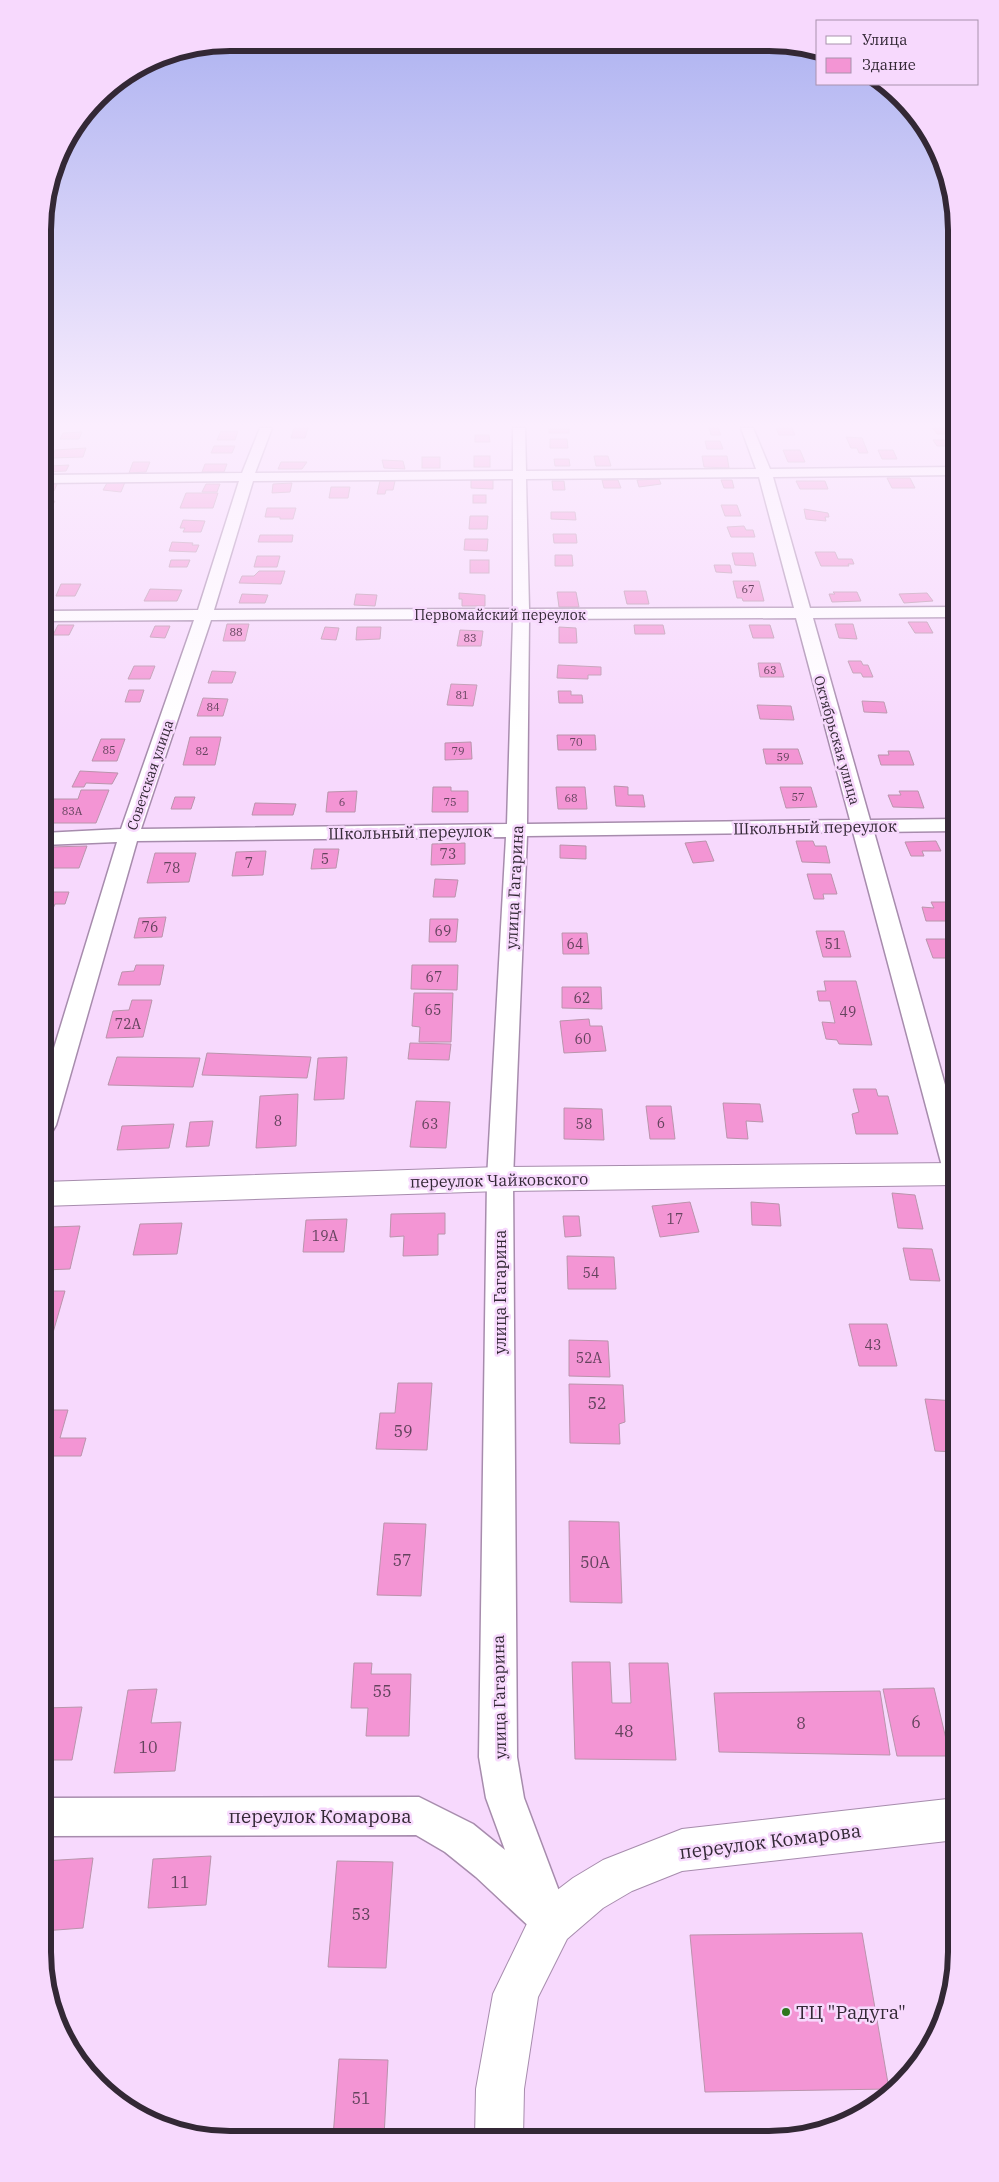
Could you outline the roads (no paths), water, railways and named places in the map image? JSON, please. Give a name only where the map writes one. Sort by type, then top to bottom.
[{"type":"street","name":"Советская улица","points":[[51,1099],[129,836],[204,616],[231,530]]},
{"type":"street","name":"улица Гагарина","points":[[521,530],[522,616],[517,830],[500,1179],[498,1757],[505,1798],[552,1923]]},
{"type":"street","name":"Октябрьская улица","points":[[780,530],[948,1143]]},
{"type":"street","name":"Первомайский переулок","points":[[51,616],[522,616],[948,612]]},
{"type":"street","name":"Школьный переулок","points":[[51,839],[517,830],[948,825]]},
{"type":"street","name":"переулок Чайковского","points":[[51,1194],[500,1179],[948,1172]]},
{"type":"street","name":"переулок Комарова","points":[[51,1817],[419,1816],[459,1838],[490,1863],[552,1923],[588,1893],[618,1875],[682,1850],[948,1820]]},
{"type":"street","points":[[499,2131],[500,2089],[516,1994],[552,1923]]},
{"type":"place","name":"ТЦ \"Радуга\"","points":[[786,2012]]}]
